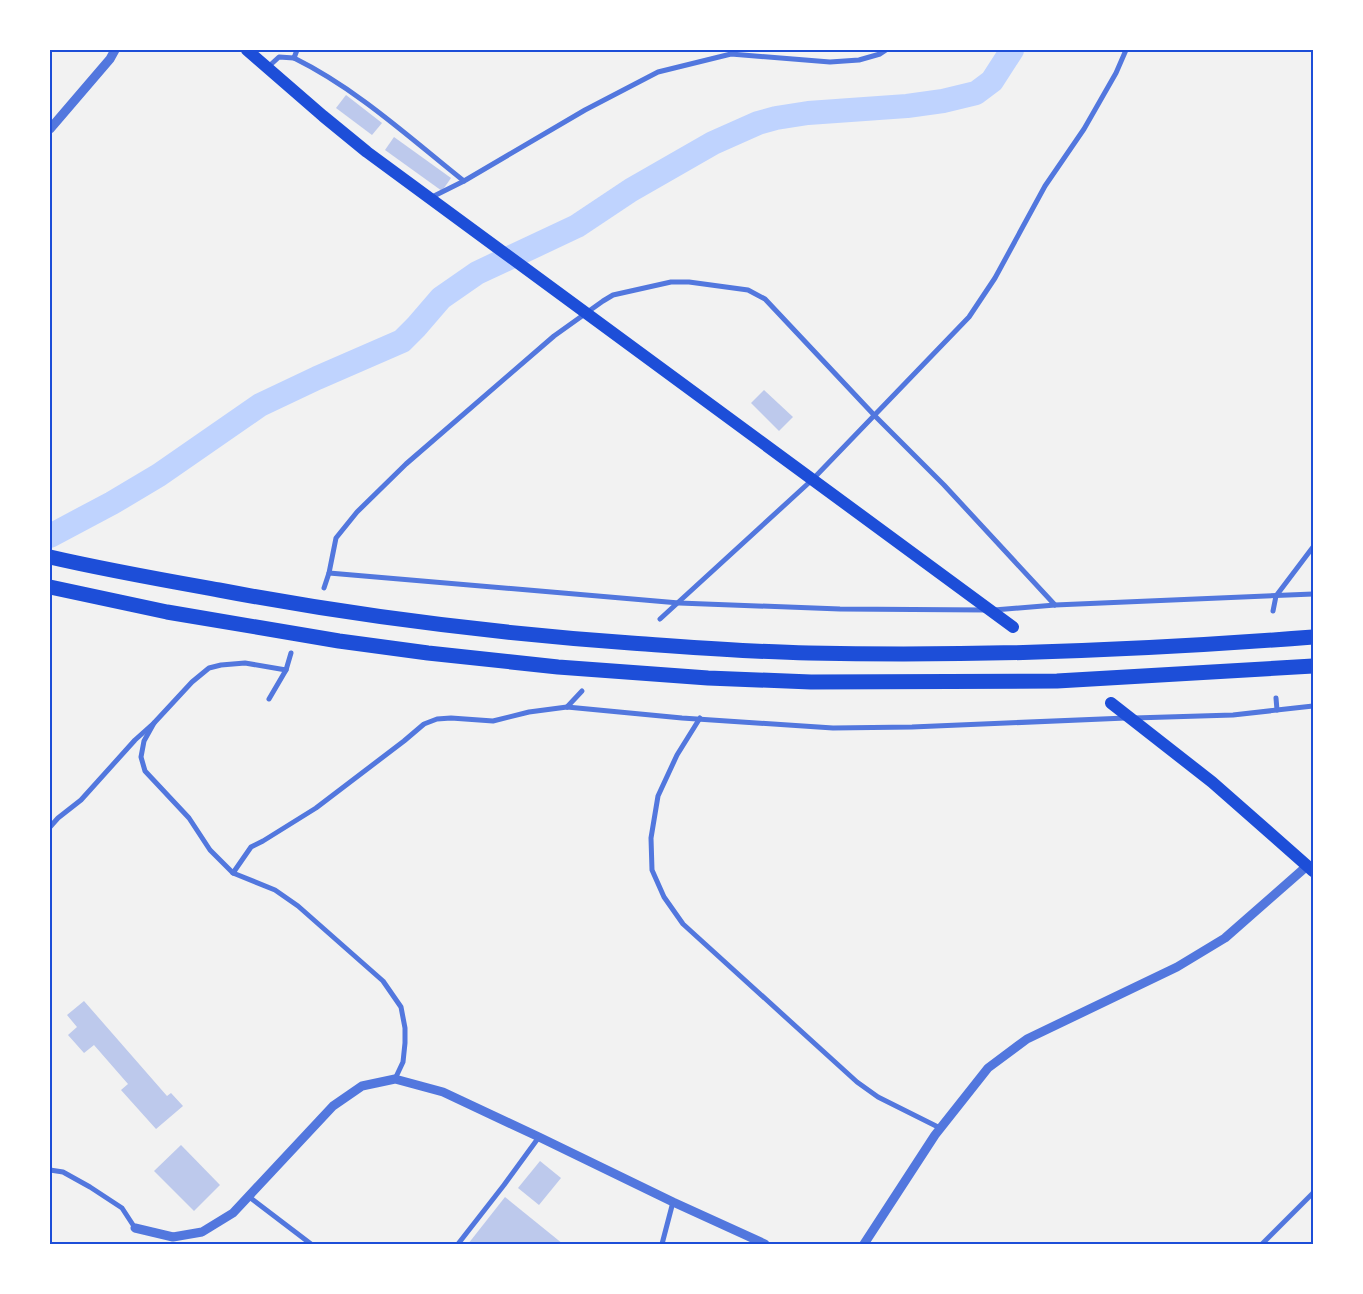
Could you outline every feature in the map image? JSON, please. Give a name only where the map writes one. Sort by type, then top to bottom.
[{"type":"highway","points":[[50,557],[348,613],[562,638],[697,648],[835,653],[1020,652],[1313,637]]},
{"type":"highway","points":[[50,587],[167,612],[339,641],[558,667],[698,678],[811,682],[1057,681],[1313,666]]},
{"type":"main road","points":[[247,50],[322,116],[368,152],[1013,627]]},
{"type":"main road","points":[[1111,703],[1212,782],[1310,868]]},
{"type":"street","points":[[50,129],[110,59],[115,50]]},
{"type":"street","points":[[294,58],[297,50]]},
{"type":"street","points":[[435,202],[464,181],[599,102],[658,72],[731,54],[830,62],[859,60],[880,54],[886,50]]},
{"type":"street","points":[[660,619],[813,479],[969,317],[984,296],[1045,186],[1084,129],[1116,73],[1126,50]]},
{"type":"street","points":[[267,68],[279,57],[294,58],[317,69],[372,108],[464,181]]},
{"type":"street","points":[[324,588],[336,538],[357,512],[406,464],[554,336],[584,311],[613,295],[671,282],[688,282],[748,290],[765,299],[875,416],[944,485],[1055,605]]},
{"type":"street","points":[[1273,611],[1276,596],[1313,548]]},
{"type":"street","points":[[329,573],[679,603],[840,609],[992,610],[1055,605],[1313,594]]},
{"type":"street","points":[[269,698],[286,670],[291,653]]},
{"type":"street","points":[[50,827],[58,818],[81,800],[135,740],[154,723],[192,682],[209,668],[221,664],[245,663],[286,670]]},
{"type":"street","points":[[567,707],[582,691]]},
{"type":"street","points":[[1276,698],[1277,710]]},
{"type":"street","points":[[233,873],[251,847],[316,808],[397,747],[424,724],[437,719],[493,721],[529,712],[567,707],[682,718],[833,728],[912,727],[1234,715],[1313,706]]},
{"type":"street","points":[[700,718],[677,755],[658,796],[651,838],[652,870],[664,897],[683,924],[857,1082],[878,1097],[940,1128]]},
{"type":"street","points":[[154,723],[144,741],[140,757],[145,771],[189,818],[210,850],[233,873],[275,890],[298,906],[383,981],[402,1007],[405,1043],[403,1062],[396,1079]]},
{"type":"street","points":[[864,1244],[940,1128],[988,1068],[1027,1039],[1177,967],[1225,938],[1310,868]]},
{"type":"street","points":[[50,1170],[63,1172],[122,1208],[135,1228],[173,1237],[202,1232],[233,1213],[333,1106],[362,1086],[396,1079],[443,1092],[765,1244]]},
{"type":"street","points":[[458,1244],[539,1137]]},
{"type":"street","points":[[1262,1244],[1313,1193]]},
{"type":"street","points":[[248,1196],[311,1244]]},
{"type":"street","points":[[662,1244],[673,1202]]},
{"type":"building","points":[[346,95],[382,123],[372,135],[336,108]]},
{"type":"building","points":[[394,137],[451,178],[442,191],[385,150]]},
{"type":"building","points":[[764,390],[793,417],[779,431],[751,403]]},
{"type":"building","points":[[84,1001],[167,1096],[171,1093],[183,1106],[156,1129],[121,1090],[128,1084],[94,1045],[84,1053],[68,1035],[77,1027],[67,1015]]},
{"type":"building","points":[[181,1145],[220,1185],[194,1211],[154,1171]]},
{"type":"building","points":[[540,1161],[561,1178],[539,1205],[518,1188]]},
{"type":"building","points":[[505,1197],[563,1244],[468,1244]]},
{"type":"waterway","points":[[50,536],[159,475],[260,405],[402,341],[441,298],[477,273],[577,226],[631,190],[713,143],[758,123],[776,118],[808,113],[907,106],[943,101],[976,93],[992,81],[1012,50]]}]
